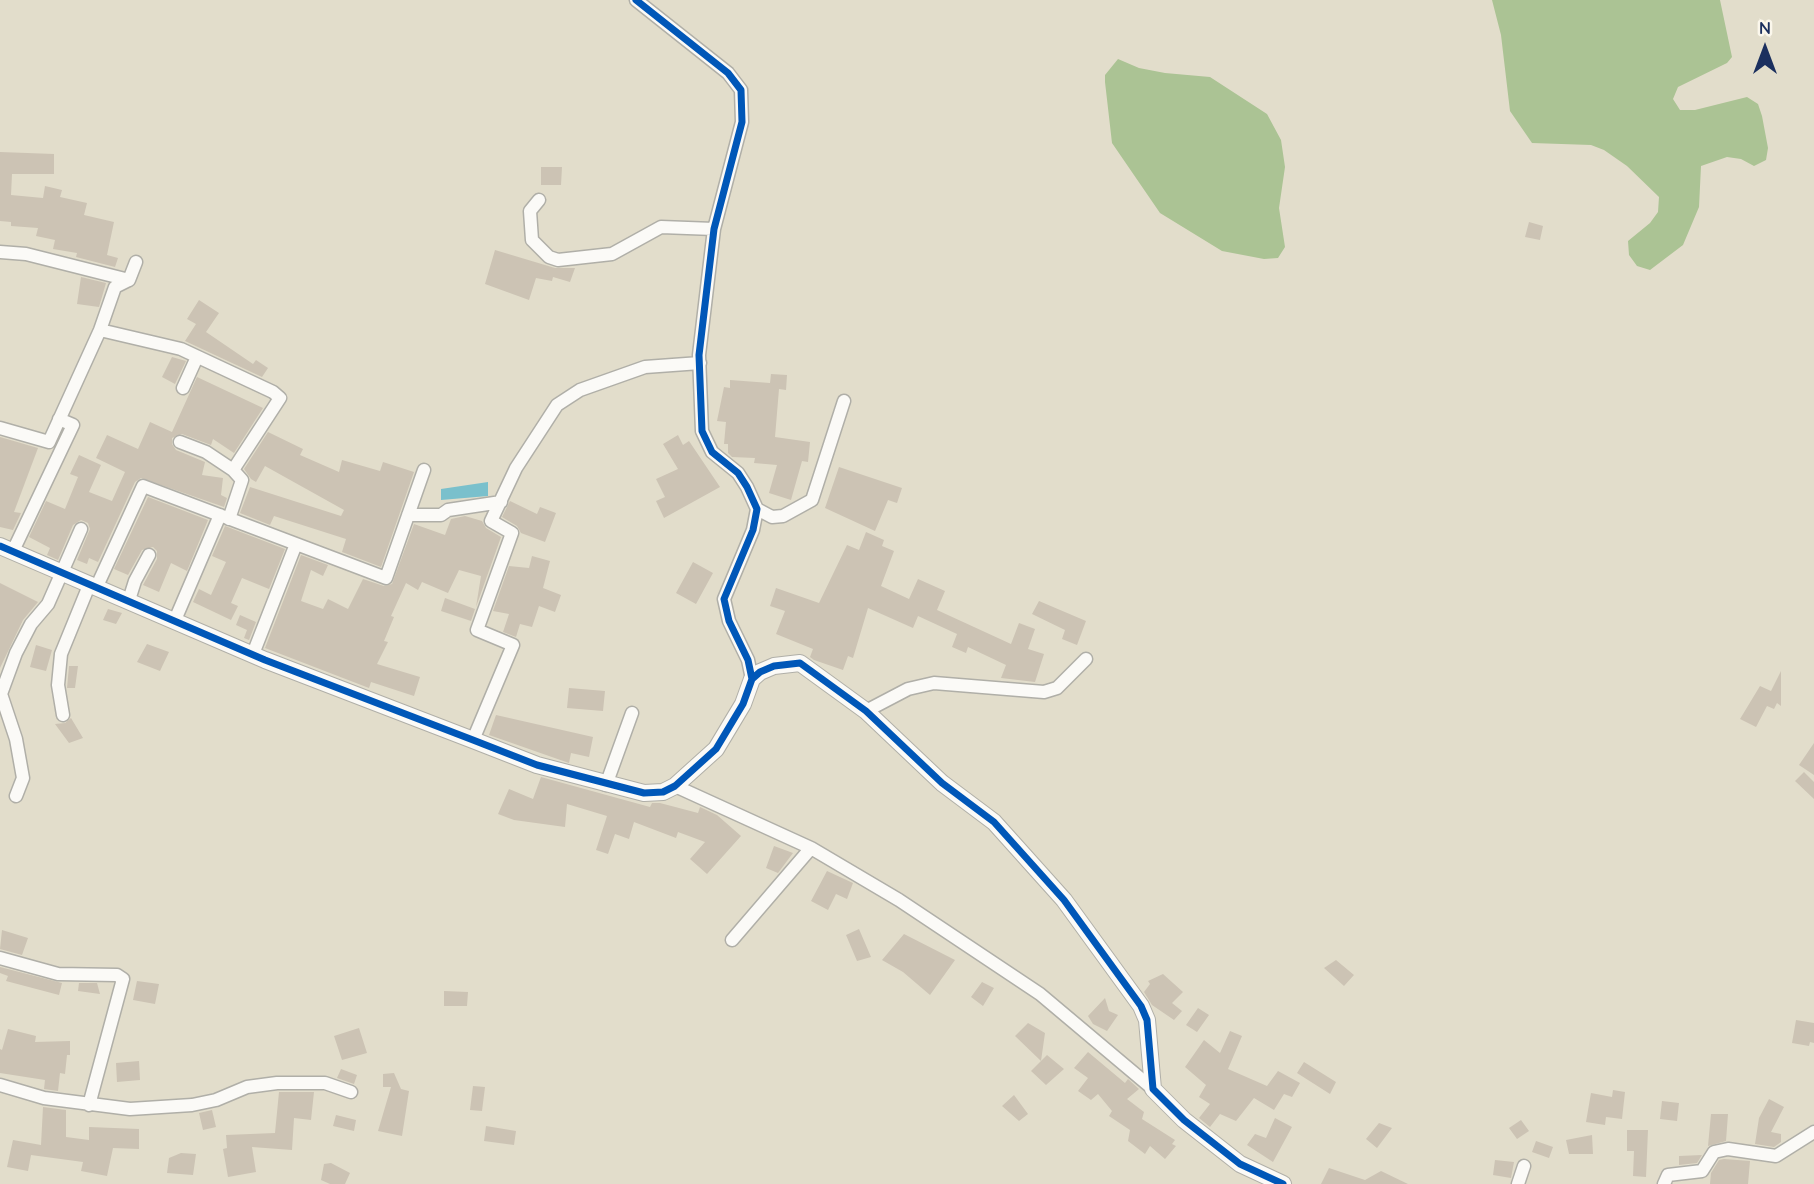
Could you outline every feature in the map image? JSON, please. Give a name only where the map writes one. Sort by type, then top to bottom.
[{"type":"street","points":[[59,419],[73,425],[7,548],[253,654],[537,765],[644,793],[663,792],[675,786],[716,749],[743,704],[752,680],[748,660],[729,621],[724,599],[753,530],[757,509],[738,473],[712,452],[702,431],[700,363],[714,229],[742,122],[741,90],[727,73],[636,0]]},
{"type":"street","points":[[539,200],[530,211],[532,240],[549,257],[558,260],[612,254],[661,227],[714,229]]},
{"type":"street","points":[[0,252],[26,254],[129,280]]},
{"type":"street","points":[[0,428],[49,442],[100,330],[115,287],[129,280],[136,262]]},
{"type":"street","points":[[100,330],[181,349],[280,398],[233,470]]},
{"type":"street","points":[[183,388],[197,356]]},
{"type":"street","points":[[473,740],[513,645],[477,630],[512,533],[491,521],[516,468],[557,405],[580,390],[646,367],[700,363]]},
{"type":"street","points":[[757,509],[772,517],[783,516],[812,500],[844,401]]},
{"type":"street","points":[[175,620],[242,480],[233,470],[206,452],[180,442]]},
{"type":"street","points":[[62,715],[58,685],[61,654],[143,486],[386,578],[424,470]]},
{"type":"street","points":[[408,515],[441,515],[448,510],[501,502]]},
{"type":"street","points":[[16,796],[23,778],[16,739],[1,694],[31,624],[48,604],[81,529]]},
{"type":"street","points":[[253,654],[296,544]]},
{"type":"street","points":[[130,600],[149,555]]},
{"type":"street","points":[[866,711],[908,688],[934,683],[1044,692],[1056,688],[1086,659]]},
{"type":"street","points":[[752,680],[774,666],[800,663],[866,711],[942,783],[994,822],[1064,900],[1141,1006],[1147,1020],[1153,1089]]},
{"type":"street","points":[[606,785],[632,713]]},
{"type":"street","points":[[675,786],[811,848],[899,900],[1040,994],[1153,1089],[1184,1120],[1240,1164],[1283,1184]]},
{"type":"street","points":[[732,940],[811,848]]},
{"type":"street","points":[[0,958],[58,974],[117,975],[123,979],[89,1105]]},
{"type":"street","points":[[0,1085],[44,1098],[130,1109],[192,1105],[216,1100],[247,1087],[278,1083],[325,1083],[351,1092]]},
{"type":"street","points":[[1664,1184],[1668,1175],[1702,1171],[1714,1152],[1728,1149],[1771,1157],[1814,1132]]},
{"type":"street","points":[[1518,1184],[1524,1166]]},
{"type":"green space","points":[[1492,0],[1720,0],[1732,57],[1727,63],[1678,87],[1673,99],[1680,110],[1695,110],[1747,97],[1758,104],[1768,148],[1766,160],[1754,166],[1741,159],[1727,157],[1701,166],[1699,207],[1683,245],[1650,270],[1637,266],[1629,255],[1628,241],[1650,223],[1658,212],[1659,197],[1627,166],[1604,150],[1591,145],[1532,143],[1510,111],[1501,35]]},
{"type":"green space","points":[[1118,59],[1139,68],[1210,77],[1267,114],[1281,140],[1285,167],[1279,208],[1285,247],[1278,258],[1264,259],[1222,251],[1160,213],[1112,143],[1105,75]]},
{"type":"water","points":[[488,482],[488,496],[441,500],[441,489]]},
{"type":"building","points":[[0,152],[54,154],[54,174],[12,174],[11,195],[43,198],[45,186],[62,190],[60,197],[87,203],[84,215],[114,222],[107,255],[118,258],[115,267],[76,257],[77,253],[53,249],[55,240],[36,236],[38,228],[11,226],[11,222],[0,221]]},
{"type":"building","points":[[541,167],[562,167],[561,185],[541,185]]},
{"type":"building","points":[[1529,222],[1543,226],[1540,240],[1525,237]]},
{"type":"building","points":[[495,250],[555,268],[575,268],[570,282],[553,277],[552,281],[536,278],[529,300],[485,284]]},
{"type":"building","points":[[81,277],[106,283],[99,307],[77,304]]},
{"type":"building","points":[[199,300],[219,313],[206,332],[253,364],[256,360],[268,368],[262,377],[185,341],[196,324],[187,319]]},
{"type":"building","points":[[172,357],[186,361],[175,384],[162,377]]},
{"type":"building","points":[[771,374],[787,375],[786,390],[779,389],[775,437],[810,442],[808,462],[802,461],[791,500],[769,493],[777,465],[754,463],[755,458],[732,457],[728,453],[728,444],[724,444],[726,422],[717,421],[724,387],[730,388],[730,380],[770,383]]},
{"type":"building","points":[[197,377],[263,408],[234,453],[213,439],[211,445],[182,434],[172,438],[176,450],[205,462],[202,475],[223,478],[221,495],[227,498],[224,507],[141,478],[135,482],[98,562],[89,558],[87,564],[77,560],[90,529],[88,523],[81,520],[73,525],[58,560],[47,555],[50,548],[29,537],[46,501],[65,509],[78,477],[70,474],[79,455],[101,465],[89,492],[112,501],[125,472],[96,458],[107,435],[138,449],[150,422],[172,432]]},
{"type":"building","points":[[268,432],[303,449],[300,455],[339,472],[342,460],[380,471],[383,462],[414,472],[381,567],[342,552],[346,539],[274,516],[270,525],[240,513],[250,487],[341,516],[344,510],[265,466],[256,482],[251,479],[244,469]]},
{"type":"building","points":[[678,435],[683,445],[689,441],[720,487],[664,518],[656,501],[665,497],[656,479],[678,469],[663,444]]},
{"type":"building","points":[[0,437],[38,448],[14,512],[21,513],[13,530],[0,527]]},
{"type":"building","points":[[839,467],[902,488],[897,503],[888,500],[875,531],[825,508]]},
{"type":"building","points":[[148,497],[208,520],[187,571],[171,563],[159,592],[143,585],[157,559],[157,551],[153,547],[142,550],[128,575],[114,569]]},
{"type":"building","points":[[510,501],[537,514],[540,507],[556,513],[545,542],[521,533],[517,526],[502,517]]},
{"type":"building","points":[[465,516],[482,521],[486,528],[501,537],[476,607],[481,576],[459,570],[448,593],[422,582],[418,590],[406,583],[391,616],[394,617],[384,641],[388,642],[377,664],[420,677],[414,696],[371,682],[369,688],[265,648],[301,555],[328,565],[323,576],[311,570],[301,601],[323,609],[328,599],[348,609],[363,579],[384,586],[392,584],[414,524],[445,535],[451,519]]},
{"type":"building","points":[[225,526],[285,549],[269,589],[242,578],[231,603],[238,606],[231,620],[193,602],[199,589],[211,595],[226,562],[212,556]]},
{"type":"building","points":[[866,532],[884,540],[882,546],[894,551],[881,586],[909,599],[918,579],[945,591],[937,610],[1011,644],[1019,623],[1035,629],[1028,649],[1044,654],[1035,682],[1001,678],[1006,665],[968,647],[966,653],[952,647],[957,634],[918,616],[913,628],[868,608],[853,658],[848,656],[843,670],[814,660],[810,657],[813,649],[776,634],[785,611],[770,606],[776,588],[819,603],[847,545],[859,550]]},
{"type":"building","points":[[532,556],[550,561],[543,588],[561,595],[555,612],[539,606],[532,627],[520,624],[516,637],[503,632],[509,614],[493,611],[509,566],[529,568]]},
{"type":"building","points":[[693,562],[713,573],[696,604],[676,593]]},
{"type":"building","points":[[0,583],[38,602],[23,620],[0,668]]},
{"type":"building","points":[[445,598],[475,609],[471,621],[441,611]]},
{"type":"building","points":[[1039,601],[1086,621],[1077,645],[1062,639],[1065,630],[1032,614]]},
{"type":"building","points":[[108,609],[122,613],[116,624],[103,620]]},
{"type":"building","points":[[240,615],[256,622],[249,640],[244,638],[247,630],[236,625]]},
{"type":"building","points":[[147,644],[169,652],[160,671],[137,662]]},
{"type":"building","points":[[36,645],[52,650],[46,671],[30,667]]},
{"type":"building","points":[[69,666],[78,666],[75,688],[67,688]]},
{"type":"building","points":[[1781,671],[1781,706],[1777,703],[1774,709],[1767,706],[1756,727],[1740,719],[1760,686],[1771,691]]},
{"type":"building","points":[[569,688],[605,691],[603,711],[567,708]]},
{"type":"building","points":[[496,715],[593,737],[589,757],[571,753],[569,763],[489,735]]},
{"type":"building","points":[[71,718],[83,738],[69,743],[55,724],[65,723]]},
{"type":"building","points":[[1814,743],[1814,775],[1799,765]]},
{"type":"building","points":[[1804,772],[1814,782],[1814,799],[1795,781]]},
{"type":"building","points":[[541,777],[650,807],[652,803],[660,803],[698,813],[700,807],[717,815],[741,836],[707,874],[690,859],[705,842],[678,832],[676,838],[634,822],[629,839],[615,834],[608,854],[596,850],[607,816],[567,804],[565,827],[514,820],[498,814],[509,789],[533,799]]},
{"type":"building","points":[[774,846],[793,853],[778,873],[766,868]]},
{"type":"building","points":[[827,871],[853,883],[847,899],[836,894],[828,910],[811,901]]},
{"type":"building","points":[[859,929],[871,957],[857,961],[846,935]]},
{"type":"building","points":[[2,930],[28,938],[22,955],[0,949]]},
{"type":"building","points":[[904,934],[955,960],[930,995],[903,972],[882,960]]},
{"type":"building","points":[[1336,960],[1354,975],[1344,986],[1324,968]]},
{"type":"building","points":[[0,967],[62,983],[59,995],[6,981],[8,976],[0,973]]},
{"type":"building","points":[[1163,974],[1183,992],[1172,1003],[1182,1011],[1174,1020],[1152,1005],[1144,992],[1150,984],[1148,981]]},
{"type":"building","points":[[137,981],[159,984],[155,1004],[133,1000]]},
{"type":"building","points":[[982,982],[994,988],[983,1006],[971,997]]},
{"type":"building","points":[[79,983],[97,983],[100,994],[78,991]]},
{"type":"building","points":[[444,991],[468,992],[467,1006],[444,1006]]},
{"type":"building","points":[[1105,998],[1109,1011],[1118,1015],[1107,1031],[1093,1024],[1088,1016]]},
{"type":"building","points":[[1198,1008],[1209,1015],[1197,1032],[1186,1025]]},
{"type":"building","points":[[1796,1020],[1814,1023],[1814,1043],[1810,1042],[1809,1046],[1792,1043]]},
{"type":"building","points":[[1028,1023],[1045,1033],[1041,1061],[1015,1036]]},
{"type":"building","points":[[359,1028],[367,1053],[342,1060],[334,1036]]},
{"type":"building","points":[[8,1029],[36,1036],[35,1042],[70,1041],[70,1055],[67,1055],[65,1074],[60,1073],[58,1091],[44,1089],[45,1080],[0,1073],[0,1049],[2,1050]]},
{"type":"building","points":[[1230,1031],[1242,1036],[1228,1069],[1267,1086],[1278,1071],[1300,1083],[1292,1097],[1284,1094],[1274,1110],[1254,1098],[1236,1121],[1220,1114],[1210,1127],[1199,1118],[1210,1104],[1199,1097],[1206,1085],[1185,1067],[1204,1040],[1220,1053]]},
{"type":"building","points":[[1088,1052],[1125,1083],[1128,1079],[1139,1089],[1127,1099],[1144,1112],[1142,1119],[1175,1140],[1172,1144],[1176,1146],[1165,1159],[1150,1146],[1145,1154],[1128,1141],[1130,1130],[1109,1116],[1112,1111],[1098,1094],[1091,1100],[1078,1091],[1088,1078],[1074,1068]]},
{"type":"building","points":[[1047,1055],[1064,1069],[1046,1085],[1031,1071]]},
{"type":"building","points":[[139,1061],[140,1080],[117,1082],[116,1063]]},
{"type":"building","points":[[1304,1062],[1336,1082],[1330,1094],[1297,1073]]},
{"type":"building","points":[[341,1069],[357,1075],[354,1084],[337,1078]]},
{"type":"building","points":[[394,1073],[401,1089],[409,1091],[402,1136],[378,1131],[391,1087],[383,1087],[383,1074]]},
{"type":"building","points":[[473,1086],[485,1087],[482,1111],[470,1110]]},
{"type":"building","points":[[1613,1090],[1625,1092],[1622,1119],[1606,1117],[1605,1125],[1586,1122],[1591,1093],[1612,1097]]},
{"type":"building","points":[[279,1092],[314,1092],[311,1120],[294,1118],[292,1150],[252,1147],[256,1172],[228,1177],[223,1149],[227,1148],[226,1135],[275,1133]]},
{"type":"building","points":[[1014,1095],[1028,1114],[1019,1121],[1002,1106]]},
{"type":"building","points":[[1769,1099],[1784,1107],[1771,1132],[1781,1134],[1781,1142],[1774,1147],[1755,1144],[1759,1118]]},
{"type":"building","points":[[1662,1101],[1679,1103],[1677,1121],[1660,1119]]},
{"type":"building","points":[[43,1107],[66,1110],[66,1137],[89,1140],[89,1127],[139,1129],[139,1149],[113,1148],[107,1176],[81,1171],[83,1162],[31,1155],[28,1171],[7,1167],[13,1140],[41,1145]]},
{"type":"building","points":[[212,1110],[216,1127],[203,1130],[199,1113]]},
{"type":"building","points":[[1711,1114],[1728,1114],[1726,1141],[1708,1146]]},
{"type":"building","points":[[336,1115],[356,1120],[354,1131],[333,1126]]},
{"type":"building","points":[[1275,1118],[1292,1127],[1273,1162],[1247,1145],[1255,1134],[1266,1138]]},
{"type":"building","points":[[1521,1120],[1529,1131],[1517,1139],[1509,1128]]},
{"type":"building","points":[[1379,1123],[1392,1128],[1377,1148],[1366,1139]]},
{"type":"building","points":[[486,1126],[516,1131],[514,1145],[484,1141]]},
{"type":"building","points":[[1627,1130],[1648,1130],[1646,1177],[1633,1176],[1634,1151],[1627,1151]]},
{"type":"building","points":[[1592,1135],[1593,1154],[1569,1154],[1566,1140]]},
{"type":"building","points":[[1536,1141],[1553,1147],[1549,1158],[1532,1152]]},
{"type":"building","points":[[181,1153],[196,1154],[193,1175],[167,1173],[169,1158]]},
{"type":"building","points":[[1702,1155],[1697,1163],[1679,1165],[1679,1156]]},
{"type":"building","points":[[1495,1160],[1514,1162],[1511,1178],[1493,1175]]},
{"type":"building","points":[[1719,1160],[1750,1161],[1748,1184],[1710,1184],[1711,1173]]},
{"type":"building","points":[[331,1163],[350,1173],[345,1184],[330,1184],[321,1180],[324,1164]]},
{"type":"building","points":[[1329,1168],[1365,1180],[1381,1171],[1408,1184],[1321,1184]]},
{"type":"cycle path","points":[[636,0],[728,73],[741,90],[742,122],[714,229],[699,355],[702,431],[712,452],[738,473],[757,509],[753,530],[724,599],[729,621],[748,660],[752,679]]},
{"type":"cycle path","points":[[0,546],[265,660],[537,765],[644,793],[663,792],[675,786],[716,749],[743,704],[752,679],[760,672],[774,666],[800,663],[866,711],[942,783],[994,822],[1064,900],[1141,1006],[1147,1020],[1153,1089],[1184,1120],[1240,1164],[1283,1184]]}]
